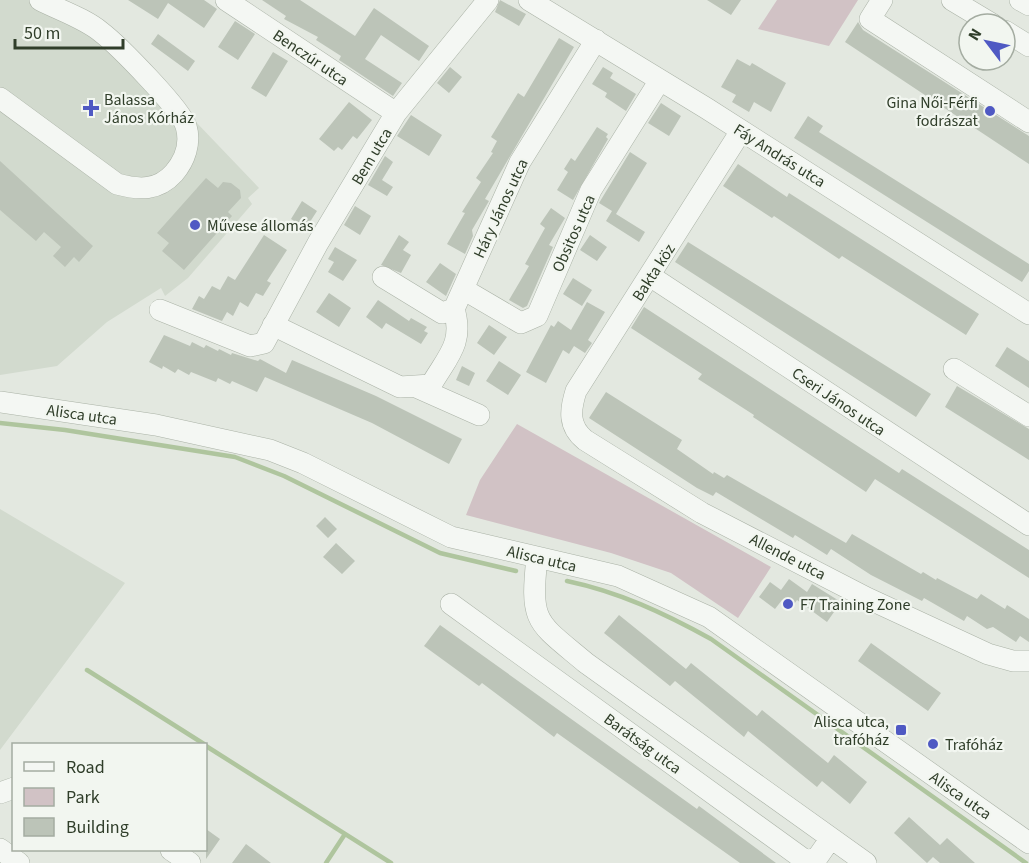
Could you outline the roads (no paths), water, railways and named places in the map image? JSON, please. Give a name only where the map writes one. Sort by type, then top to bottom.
[{"type":"street","points":[[0,98],[117,184],[138,190],[165,183],[180,166],[189,142],[188,133],[186,124],[165,98],[100,31],[40,0]]},
{"type":"street","name":"Benczúr utca","points":[[226,0],[396,113]]},
{"type":"street","name":"Bem utca","points":[[160,310],[250,346],[264,343],[318,243],[396,113],[488,0]]},
{"type":"street","name":"Fáy András utca","points":[[530,0],[1029,314]]},
{"type":"street","points":[[882,0],[870,19],[1029,122]]},
{"type":"street","points":[[952,0],[972,12]]},
{"type":"street","points":[[1020,0],[1029,5]]},
{"type":"street","name":"Háry János utca","points":[[454,309],[520,162],[596,40]]},
{"type":"street","name":"Obsitos utca","points":[[463,289],[521,323],[537,316],[591,190],[660,80]]},
{"type":"street","name":"Bakta köz","points":[[571,415],[576,391],[741,131]]},
{"type":"street","name":"Cseri János utca","points":[[650,276],[1029,525]]},
{"type":"street","points":[[273,325],[400,387],[431,385],[456,343],[459,327],[454,309],[442,313],[382,277]]},
{"type":"street","points":[[954,369],[1029,416]]},
{"type":"street","points":[[416,387],[479,415]]},
{"type":"street","name":"Alisca utca","points":[[0,402],[156,425],[270,450],[303,463],[451,537],[618,576],[709,617],[1029,843]]},
{"type":"street","name":"Allende utca","points":[[571,415],[573,425],[585,440],[702,513],[867,598],[974,648],[1013,661],[1029,661]]},
{"type":"street","name":"Barátság utca","points":[[537,556],[533,596],[537,615],[545,629],[586,663],[866,863]]},
{"type":"street","name":"Barátság utca","points":[[451,604],[806,861],[817,858],[831,838]]},
{"type":"street","points":[[0,849],[19,863]]},
{"type":"street","points":[[174,851],[190,863]]},
{"type":"waterway","points":[[0,423],[65,430],[235,457],[284,476],[440,553],[516,571]]},
{"type":"waterway","points":[[567,581],[641,604],[711,639],[1026,863]]},
{"type":"waterway","points":[[87,670],[202,743]]},
{"type":"waterway","points":[[207,747],[391,863]]},
{"type":"waterway","points":[[326,863],[345,834]]},
{"type":"place","name":"Balassa János Kórház","points":[[91,108]]},
{"type":"place","name":"Gina Női-Férfi fodrászat","points":[[990,111]]},
{"type":"place","name":"Művese állomás","points":[[195,225]]},
{"type":"place","name":"F7 Training Zone","points":[[788,604]]},
{"type":"place","name":"Alisca utca, trafóház","points":[[901,730]]},
{"type":"place","name":"Trafóház","points":[[933,744]]}]
